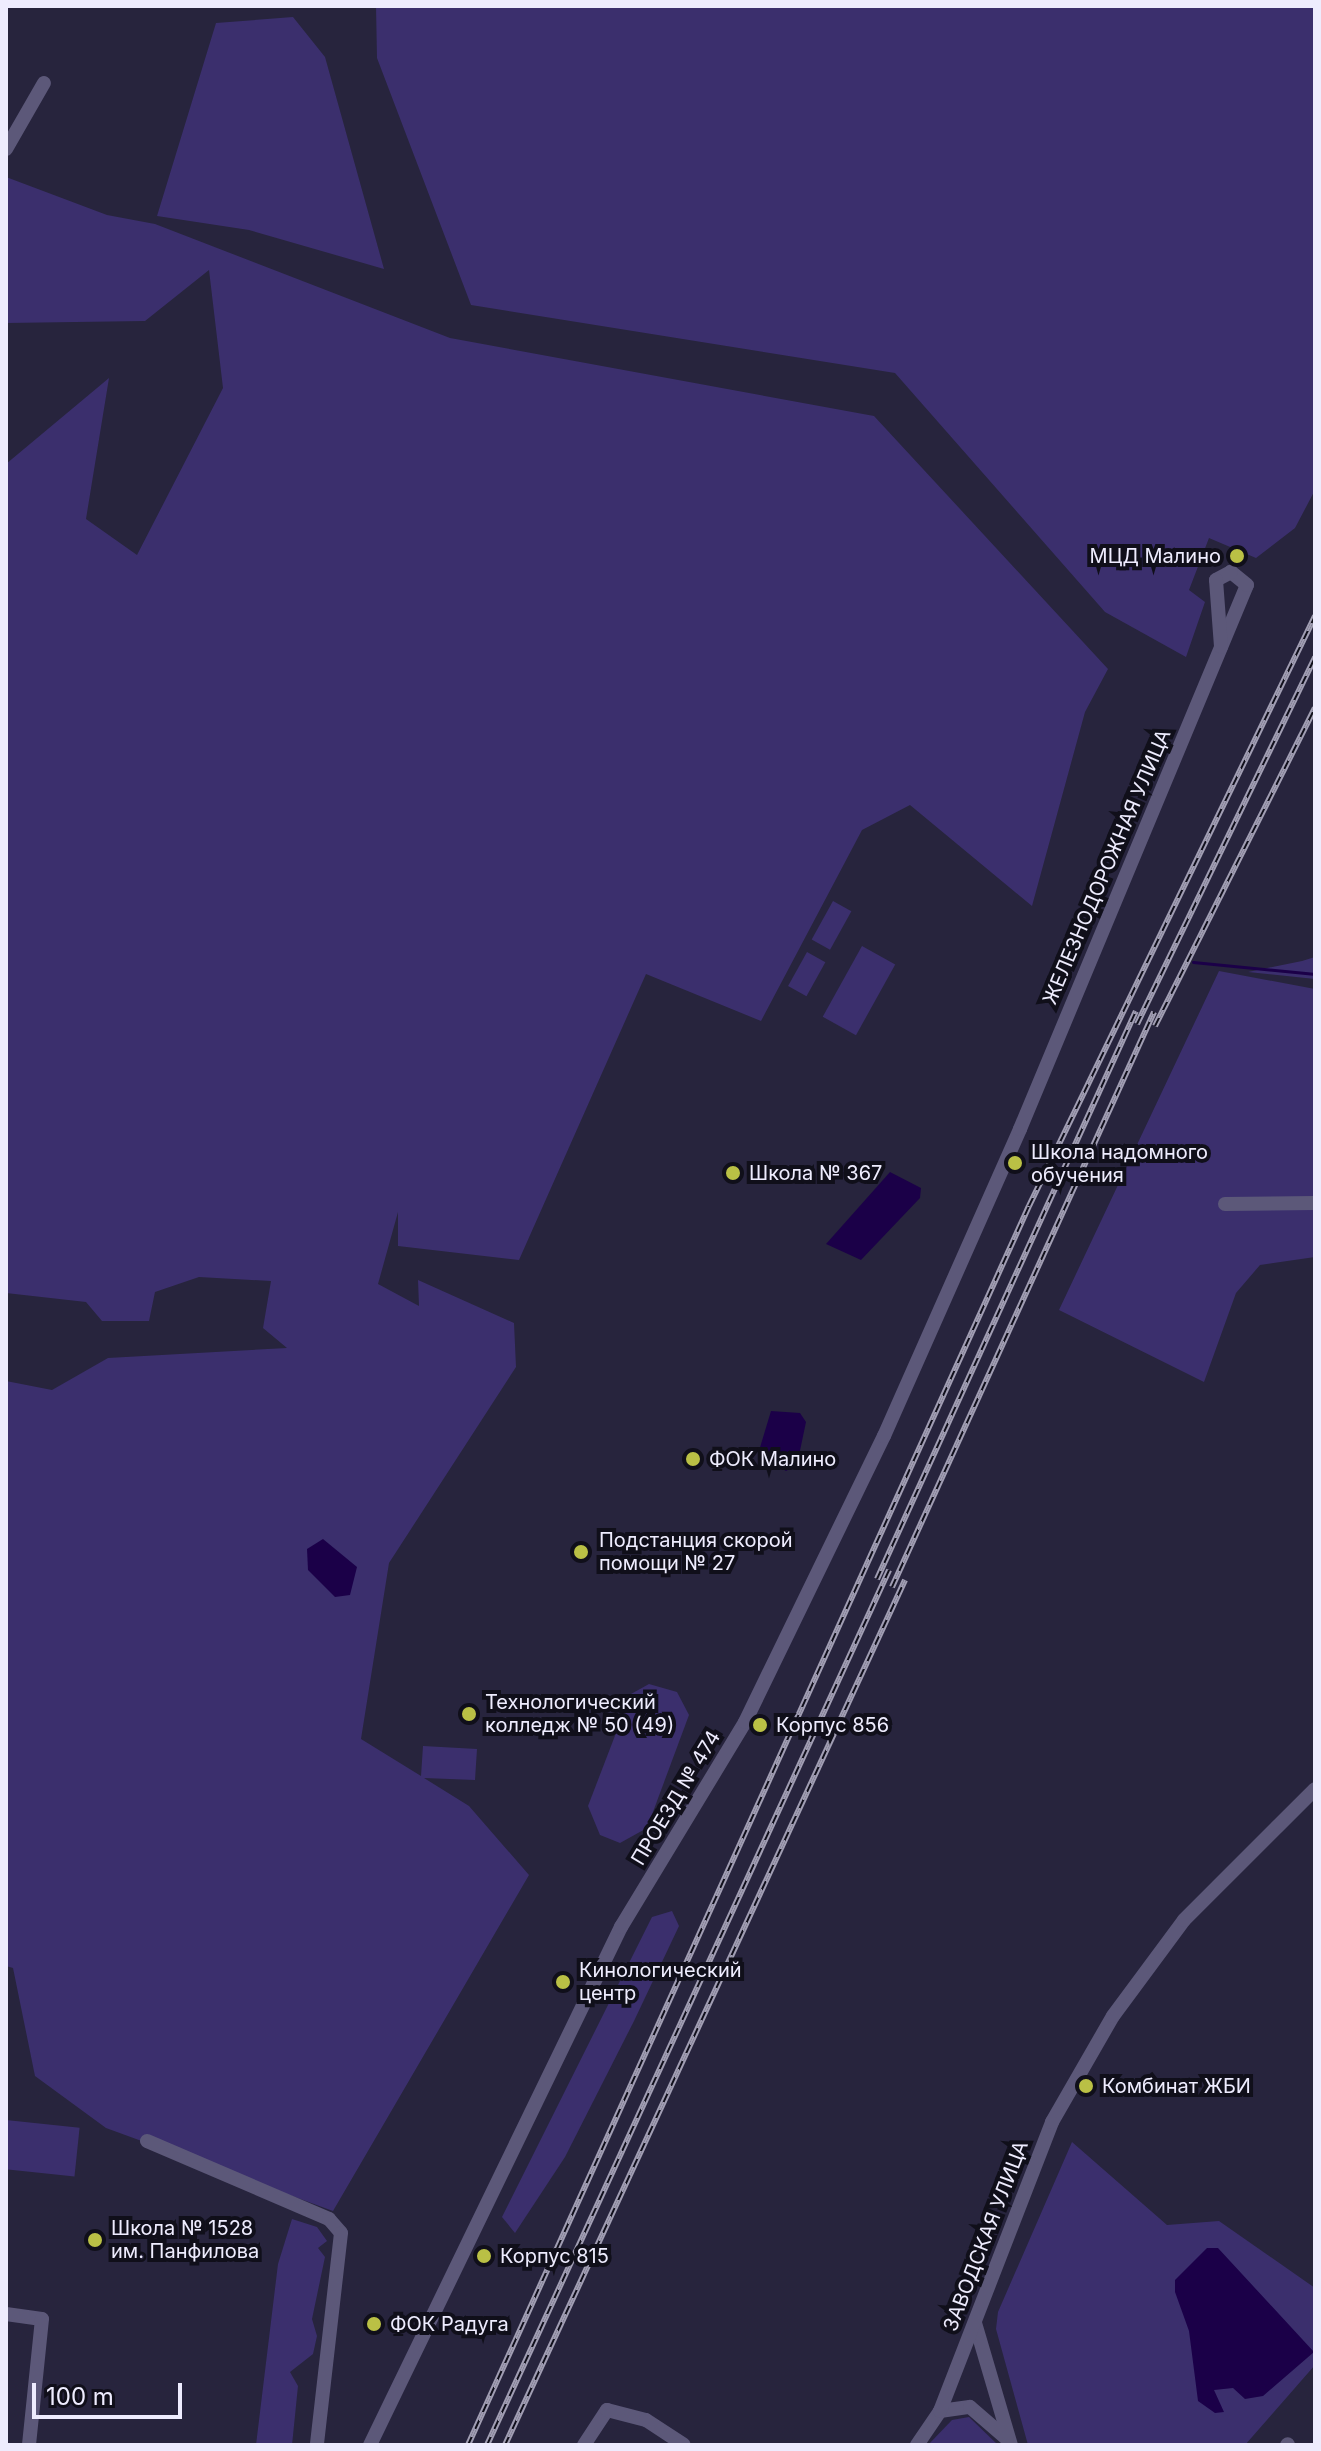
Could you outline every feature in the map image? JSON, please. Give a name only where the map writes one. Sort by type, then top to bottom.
[{"type":"street","points":[[6,149],[44,83]]},
{"type":"street","name":"ЖЕЛЕЗНОДОРОЖНАЯ УЛИЦА","points":[[1004,1165],[1247,585],[1231,572],[1216,580],[1221,647]]},
{"type":"street","name":"ПРОЕЗД № 474","points":[[370,2445],[628,1914],[749,1714],[1004,1165]]},
{"type":"street","points":[[1225,1204],[1315,1203]]},
{"type":"street","name":"ЗАВОДСКАЯ УЛИЦА","points":[[917,2445],[940,2411],[1052,2122],[1113,2016],[1184,1920],[1315,1789]]},
{"type":"street","points":[[147,2141],[329,2219],[341,2233],[317,2445]]},
{"type":"street","points":[[6,2314],[42,2319],[29,2445]]},
{"type":"street","points":[[975,2322],[1011,2444]]},
{"type":"street","points":[[940,2411],[970,2407],[1011,2444]]},
{"type":"street","points":[[584,2445],[607,2410],[646,2420],[684,2445]]},
{"type":"shaded area","points":[[376,6],[1315,6],[1315,490],[1295,528],[1256,558],[1209,538],[1189,590],[1205,602],[1186,657],[1105,612],[895,373],[471,305],[377,58]]},
{"type":"shaded area","points":[[293,17],[325,57],[384,269],[249,230],[157,216],[216,23]]},
{"type":"shaded area","points":[[6,177],[107,215],[155,224],[450,338],[874,416],[1108,669],[1085,712],[1032,906],[910,805],[862,830],[761,1021],[646,974],[519,1260],[398,1246],[398,1212],[378,1284],[419,1306],[418,1280],[514,1323],[516,1367],[389,1563],[361,1739],[421,1776],[423,1746],[477,1749],[475,1780],[424,1778],[469,1806],[529,1875],[333,2211],[106,2128],[35,2076],[13,1968],[6,1966],[6,1381],[52,1390],[108,1358],[287,1348],[263,1328],[271,1281],[199,1277],[155,1292],[149,1321],[102,1321],[86,1302],[6,1293],[6,464],[109,378],[86,519],[137,555],[223,388],[209,270],[145,321],[6,323]]},
{"type":"shaded area","points":[[833,901],[851,911],[830,950],[812,939]]},
{"type":"shaded area","points":[[862,946],[895,964],[856,1035],[823,1017]]},
{"type":"shaded area","points":[[807,952],[825,962],[806,996],[788,986]]},
{"type":"shaded area","points":[[1315,957],[1315,979],[1248,972],[1302,961]]},
{"type":"shaded area","points":[[1219,971],[1315,989],[1315,1257],[1260,1265],[1236,1293],[1204,1382],[1059,1310]]},
{"type":"shaded area","points":[[890,1172],[921,1188],[920,1198],[861,1260],[826,1244]]},
{"type":"shaded area","points":[[771,1411],[800,1413],[806,1422],[797,1465],[786,1471],[758,1454]]},
{"type":"shaded area","points":[[323,1539],[357,1567],[350,1595],[335,1597],[308,1570],[307,1549]]},
{"type":"shaded area","points":[[649,1684],[677,1692],[689,1715],[647,1828],[620,1843],[600,1835],[588,1806],[631,1694]]},
{"type":"shaded area","points":[[672,1911],[679,1926],[634,2021],[565,2157],[515,2233],[502,2217],[652,1917]]},
{"type":"shaded area","points":[[6,2120],[80,2128],[74,2176],[6,2169]]},
{"type":"shaded area","points":[[1072,2142],[1167,2225],[1219,2221],[1315,2288],[1315,2365],[1245,2445],[1028,2445],[996,2329],[998,2312]]},
{"type":"shaded area","points":[[292,2219],[317,2227],[327,2241],[318,2248],[325,2257],[312,2319],[317,2336],[313,2354],[290,2372],[298,2386],[292,2445],[256,2445],[278,2264]]},
{"type":"shaded area","points":[[1207,2248],[1218,2248],[1314,2352],[1263,2396],[1245,2399],[1233,2388],[1214,2390],[1224,2412],[1215,2413],[1198,2401],[1189,2331],[1175,2292],[1175,2280]]},
{"type":"shaded area","points":[[969,2417],[998,2445],[928,2445],[952,2420]]},
{"type":"waterway","points":[[1193,962],[1315,974]]},
{"type":"railway","points":[[468,2445],[1029,1206],[1315,616]]},
{"type":"railway","points":[[1137,1024],[1315,657]]},
{"type":"railway","points":[[1155,1026],[1315,708]]},
{"type":"railway","points":[[877,1579],[1136,1011]]},
{"type":"railway","points":[[892,1587],[1154,1012]]},
{"type":"railway","points":[[487,2445],[889,1570]]},
{"type":"railway","points":[[505,2445],[905,1580]]},
{"type":"place","name":"МЦД Малино","points":[[1237,556]]},
{"type":"place","name":"Школа надомного обучения","points":[[1015,1163]]},
{"type":"place","name":"Школа № 367","points":[[733,1173]]},
{"type":"place","name":"ФОК Малино","points":[[693,1459]]},
{"type":"place","name":"Подстанция скорой помощи № 27","points":[[581,1552]]},
{"type":"place","name":"Технологический колледж № 50 (49)","points":[[469,1714]]},
{"type":"place","name":"Корпус 856","points":[[760,1725]]},
{"type":"place","name":"Кинологический центр","points":[[563,1982]]},
{"type":"place","name":"Комбинат ЖБИ","points":[[1086,2086]]},
{"type":"place","name":"Школа № 1528 им. Панфилова","points":[[95,2240]]},
{"type":"place","name":"Корпус 815","points":[[484,2256]]},
{"type":"place","name":"ФОК Радуга","points":[[374,2324]]}]
